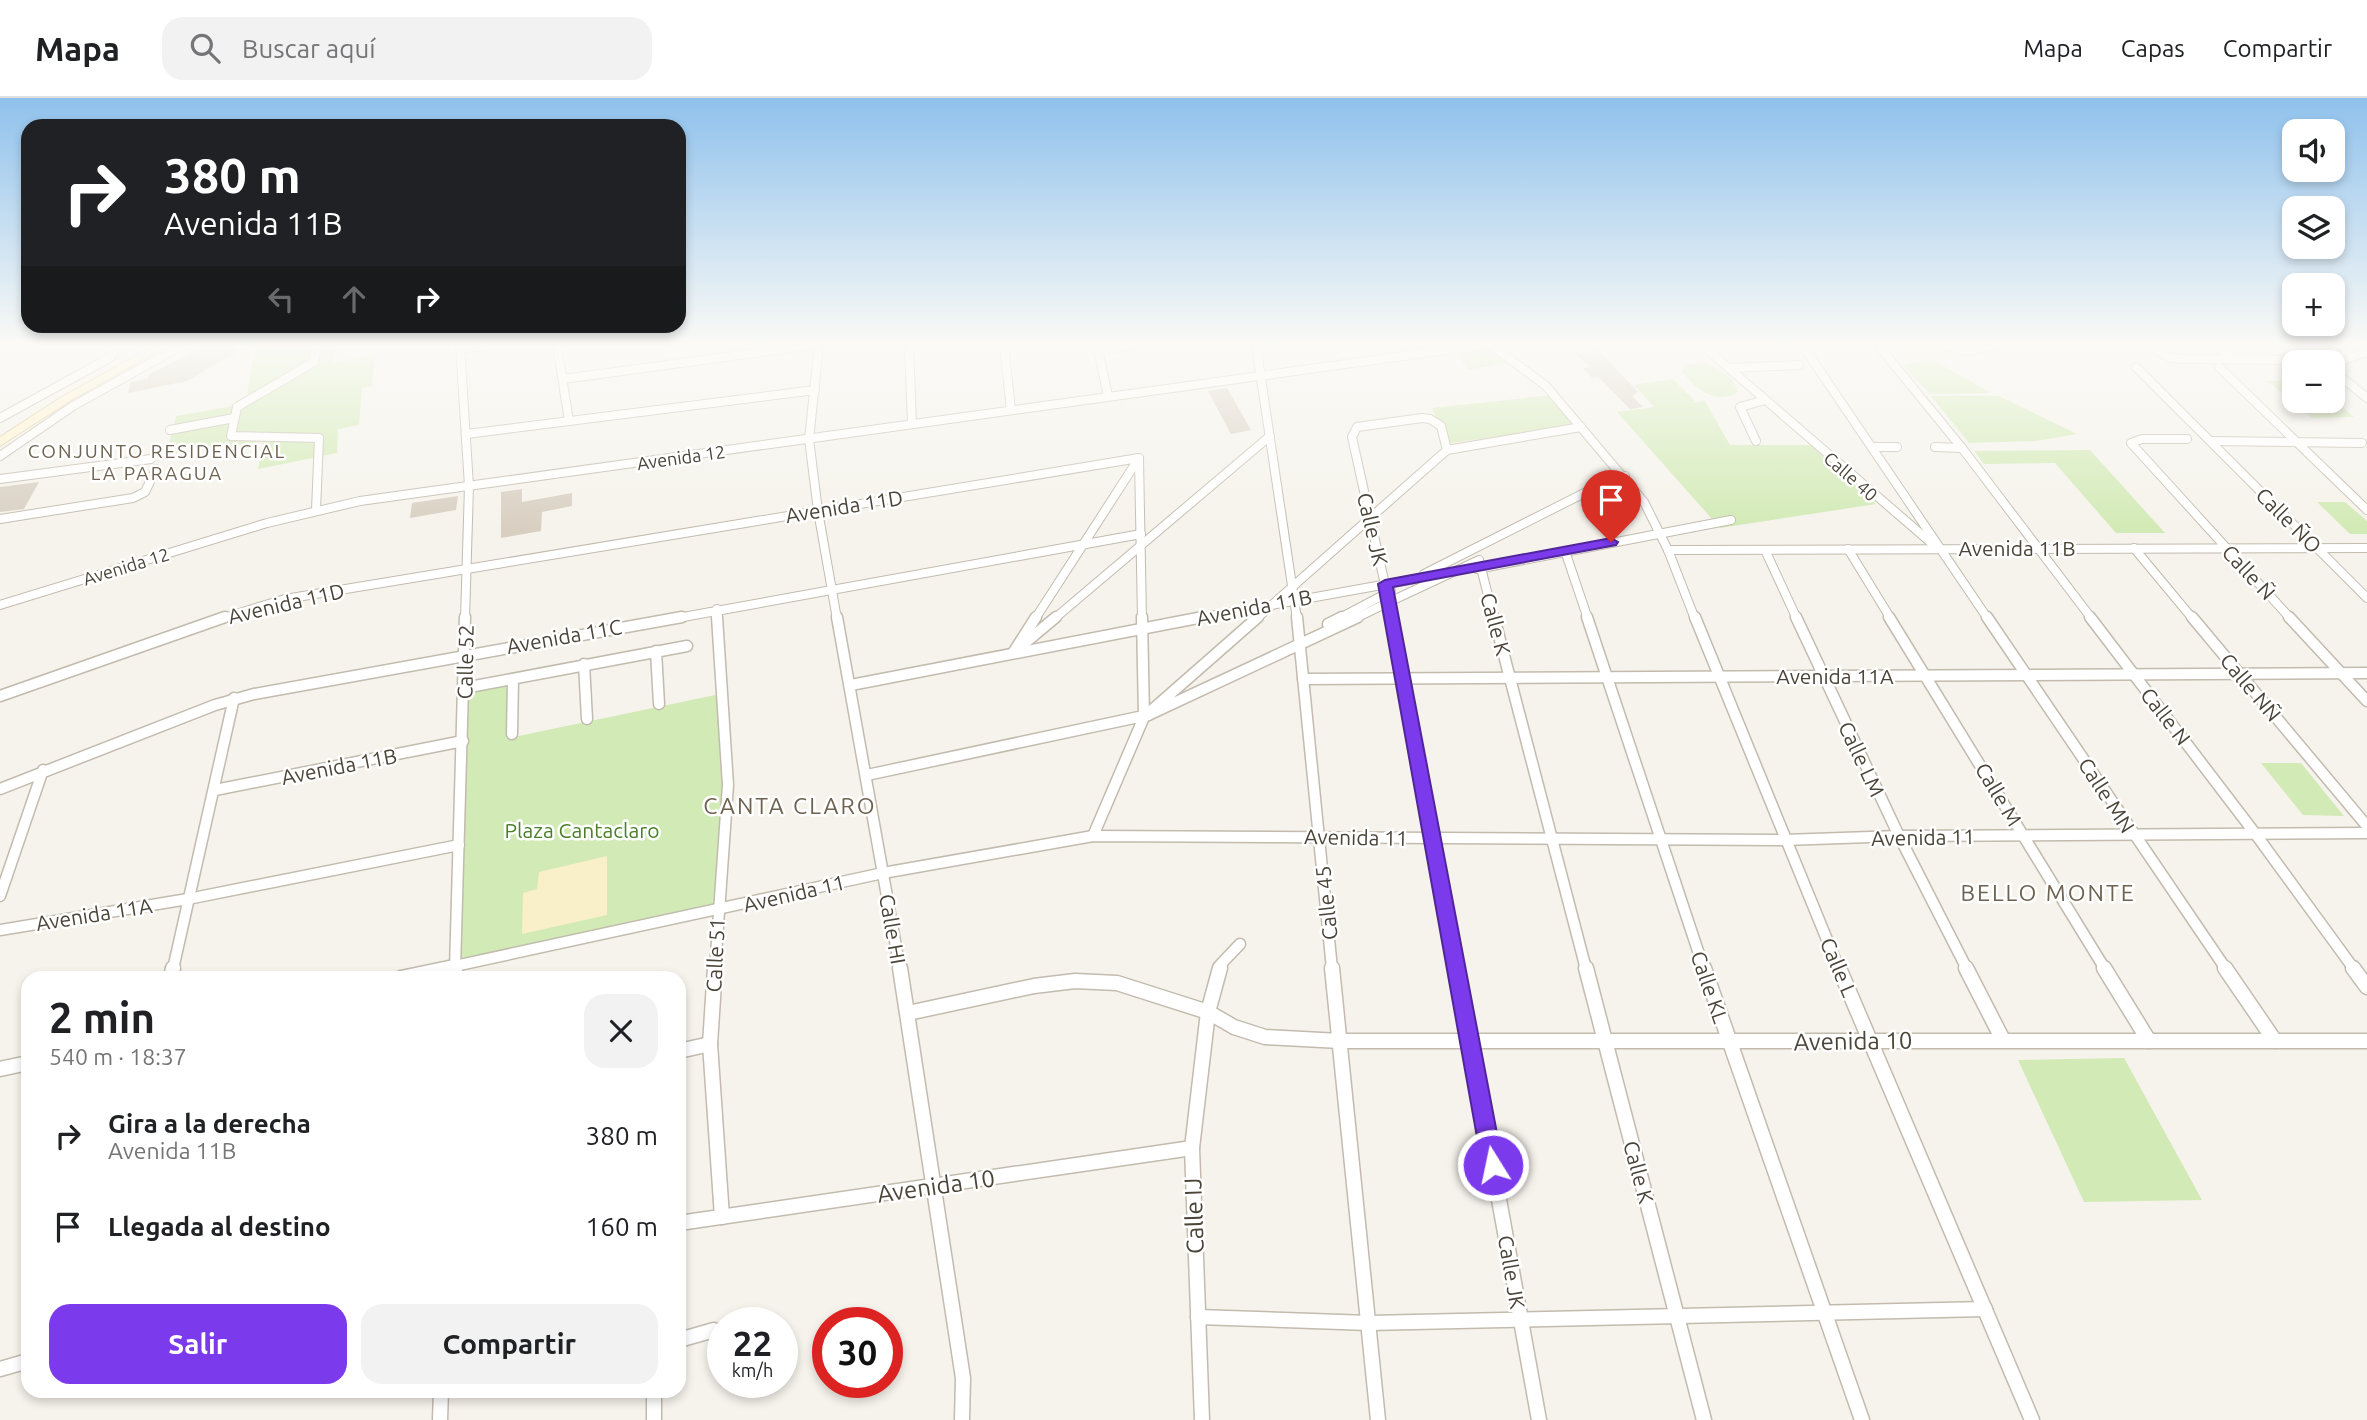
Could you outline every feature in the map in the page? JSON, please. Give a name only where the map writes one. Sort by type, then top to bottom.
[{"type":"main road","points":[[0,430],[38,407]]},
{"type":"main road","points":[[0,442],[54,407]]},
{"type":"street","points":[[0,418],[22,407]]},
{"type":"street","points":[[0,456],[75,407]]},
{"type":"street","points":[[239,407],[234,418],[233,437],[319,438],[316,510]]},
{"type":"street","name":"Calle 52","points":[[455,971],[469,486],[465,407]]},
{"type":"street","points":[[567,407],[569,421]]},
{"type":"street","points":[[467,434],[683,407]]},
{"type":"street","name":"Calle HI","points":[[813,407],[809,439],[818,511],[908,1013],[963,1378],[962,1420]]},
{"type":"street","points":[[911,407],[912,424]]},
{"type":"street","name":"Avenida 12","points":[[0,605],[316,510],[360,501],[1034,407]]},
{"type":"street","name":"Calle 45","points":[[1265,407],[1295,599],[1378,1420]]},
{"type":"street","name":"Calle L","points":[[1564,407],[1625,476],[1644,502],[1657,533],[1668,550],[1784,840],[2032,1420]]},
{"type":"street","points":[[1741,407],[1756,442]]},
{"type":"street","name":"Calle 40","points":[[1773,407],[1938,548]]},
{"type":"street","points":[[1845,407],[1936,538],[1938,548]]},
{"type":"street","name":"Calle N","points":[[1928,407],[2258,835],[2367,987]]},
{"type":"street","name":"Calle ÑO","points":[[2177,407],[2367,598]]},
{"type":"street","points":[[2259,407],[2367,509]]},
{"type":"street","points":[[170,430],[234,418]]},
{"type":"street","name":"Calle JK","points":[[1447,450],[1441,426],[1430,419],[1364,425],[1353,431],[1404,679],[1539,1420]]},
{"type":"street","points":[[1093,835],[1144,717],[1447,450],[1581,427]]},
{"type":"street","points":[[1013,653],[1270,436]]},
{"type":"street","name":"Calle Ñ","points":[[2187,439],[2142,439],[2131,443],[2367,701]]},
{"type":"street","points":[[2212,441],[2362,443]]},
{"type":"street","points":[[1872,447],[1897,447]]},
{"type":"street","points":[[1935,447],[1962,448]]},
{"type":"street","points":[[1013,653],[1139,458]]},
{"type":"street","points":[[1139,458],[1144,717]]},
{"type":"street","name":"Avenida 11D","points":[[0,696],[273,602],[1139,458]]},
{"type":"street","points":[[0,479],[151,459]]},
{"type":"street","points":[[0,519],[133,498],[145,492],[156,469]]},
{"type":"street","points":[[867,775],[1144,717],[1614,478],[1625,476]]},
{"type":"street","name":"Avenida 11B","points":[[851,685],[1295,599],[1482,568],[1731,520]]},
{"type":"street","name":"Avenida 11C","points":[[0,789],[43,770],[234,698],[717,609],[834,592],[1141,534]]},
{"type":"street","name":"Calle MN","points":[[1938,548],[2028,674],[2133,835],[2275,1041]]},
{"type":"street","name":"Calle NÑ","points":[[2134,548],[2367,826]]},
{"type":"street","name":"Avenida 11B","points":[[1668,550],[2367,548]]},
{"type":"street","name":"Calle M","points":[[1848,549],[2148,1041]]},
{"type":"street","name":"Calle LM","points":[[1765,550],[1899,836],[2003,1040]]},
{"type":"street","name":"Calle KL","points":[[1565,551],[1729,1042],[1827,1314],[1862,1420]]},
{"type":"street","name":"Calle K","points":[[1144,717],[1479,560],[1704,1420]]},
{"type":"street","name":"Calle 51","points":[[717,609],[728,785],[710,1044],[722,1217]]},
{"type":"street","points":[[464,688],[687,646]]},
{"type":"street","points":[[656,651],[659,704]]},
{"type":"street","points":[[584,664],[587,719]]},
{"type":"street","name":"Avenida 11A","points":[[1303,679],[2367,673]]},
{"type":"street","points":[[512,734],[513,678]]},
{"type":"street","points":[[173,971],[234,698]]},
{"type":"street","name":"Avenida 11B","points":[[215,790],[463,741]]},
{"type":"street","points":[[0,895],[43,770]]},
{"type":"street","name":"Avenida 11","points":[[459,971],[883,873],[1093,835],[1784,840],[1899,836],[2367,833]]},
{"type":"street","name":"Avenida 11A","points":[[0,930],[188,899],[459,845]]},
{"type":"street","name":"Calle IJ","points":[[1202,1420],[1192,1148],[1208,1012],[1221,964],[1240,944]]},
{"type":"street","name":"Avenida 10","points":[[908,1013],[1034,986],[1075,981],[1117,983],[1208,1012],[1234,1027],[1265,1037],[1340,1041],[2367,1041]]},
{"type":"street","points":[[686,1049],[710,1044]]},
{"type":"street","points":[[0,1069],[21,1064]]},
{"type":"street","name":"Avenida 10","points":[[686,1222],[1192,1148]]},
{"type":"street","points":[[1198,1317],[1368,1323],[1985,1309]]},
{"type":"street","points":[[686,1338],[707,1332]]},
{"type":"street","points":[[0,1369],[21,1363]]},
{"type":"street","points":[[440,1420],[441,1398]]},
{"type":"street","points":[[654,1398],[654,1420]]},
{"type":"green space","points":[[228,407],[360,407],[359,425],[338,429],[337,453],[258,469],[263,442],[166,455],[176,416]]},
{"type":"green space","points":[[1563,407],[1579,424],[1445,444],[1432,408]]},
{"type":"green space","points":[[1654,407],[1708,407],[1730,445],[1811,445],[1876,504],[1720,528],[1617,412]]},
{"type":"green space","points":[[1940,407],[2021,407],[2077,434],[2036,441],[1969,443]]},
{"type":"green space","points":[[2345,409],[2354,417],[2312,418],[2306,413],[2345,413]]},
{"type":"green space","points":[[2090,450],[2165,533],[2116,533],[2055,463],[1984,464],[1974,451]]},
{"type":"green space","points":[[2317,502],[2345,502],[2367,521],[2367,534],[2350,534]]},
{"type":"green space","name":"Plaza Cantaclaro","points":[[510,681],[509,738],[720,694],[725,786],[715,909],[458,964],[468,688]]},
{"type":"green space","points":[[2261,763],[2301,763],[2344,816],[2303,815]]},
{"type":"green space","points":[[2124,1058],[2202,1200],[2084,1202],[2018,1060]]},
{"type":"sand","points":[[607,856],[607,915],[522,934],[523,893],[537,889],[539,872]]},
{"type":"building","points":[[1216,407],[1238,407],[1251,430],[1231,434]]},
{"type":"building","points":[[39,482],[24,509],[0,512],[0,487]]},
{"type":"building","points":[[522,489],[522,502],[572,493],[572,506],[542,512],[541,531],[501,538],[501,492]]},
{"type":"building","points":[[458,496],[456,510],[410,518],[412,503]]},
{"type":"district","name":"CONJUNTO RESIDENCIAL LA PARAGUA","points":[[157,462]]},
{"type":"district","name":"CANTA CLARO","points":[[790,805]]},
{"type":"district","name":"BELLO MONTE","points":[[2048,892]]},
{"type":"route","points":[[1493,1165],[1385,584],[1611,542]]}]
